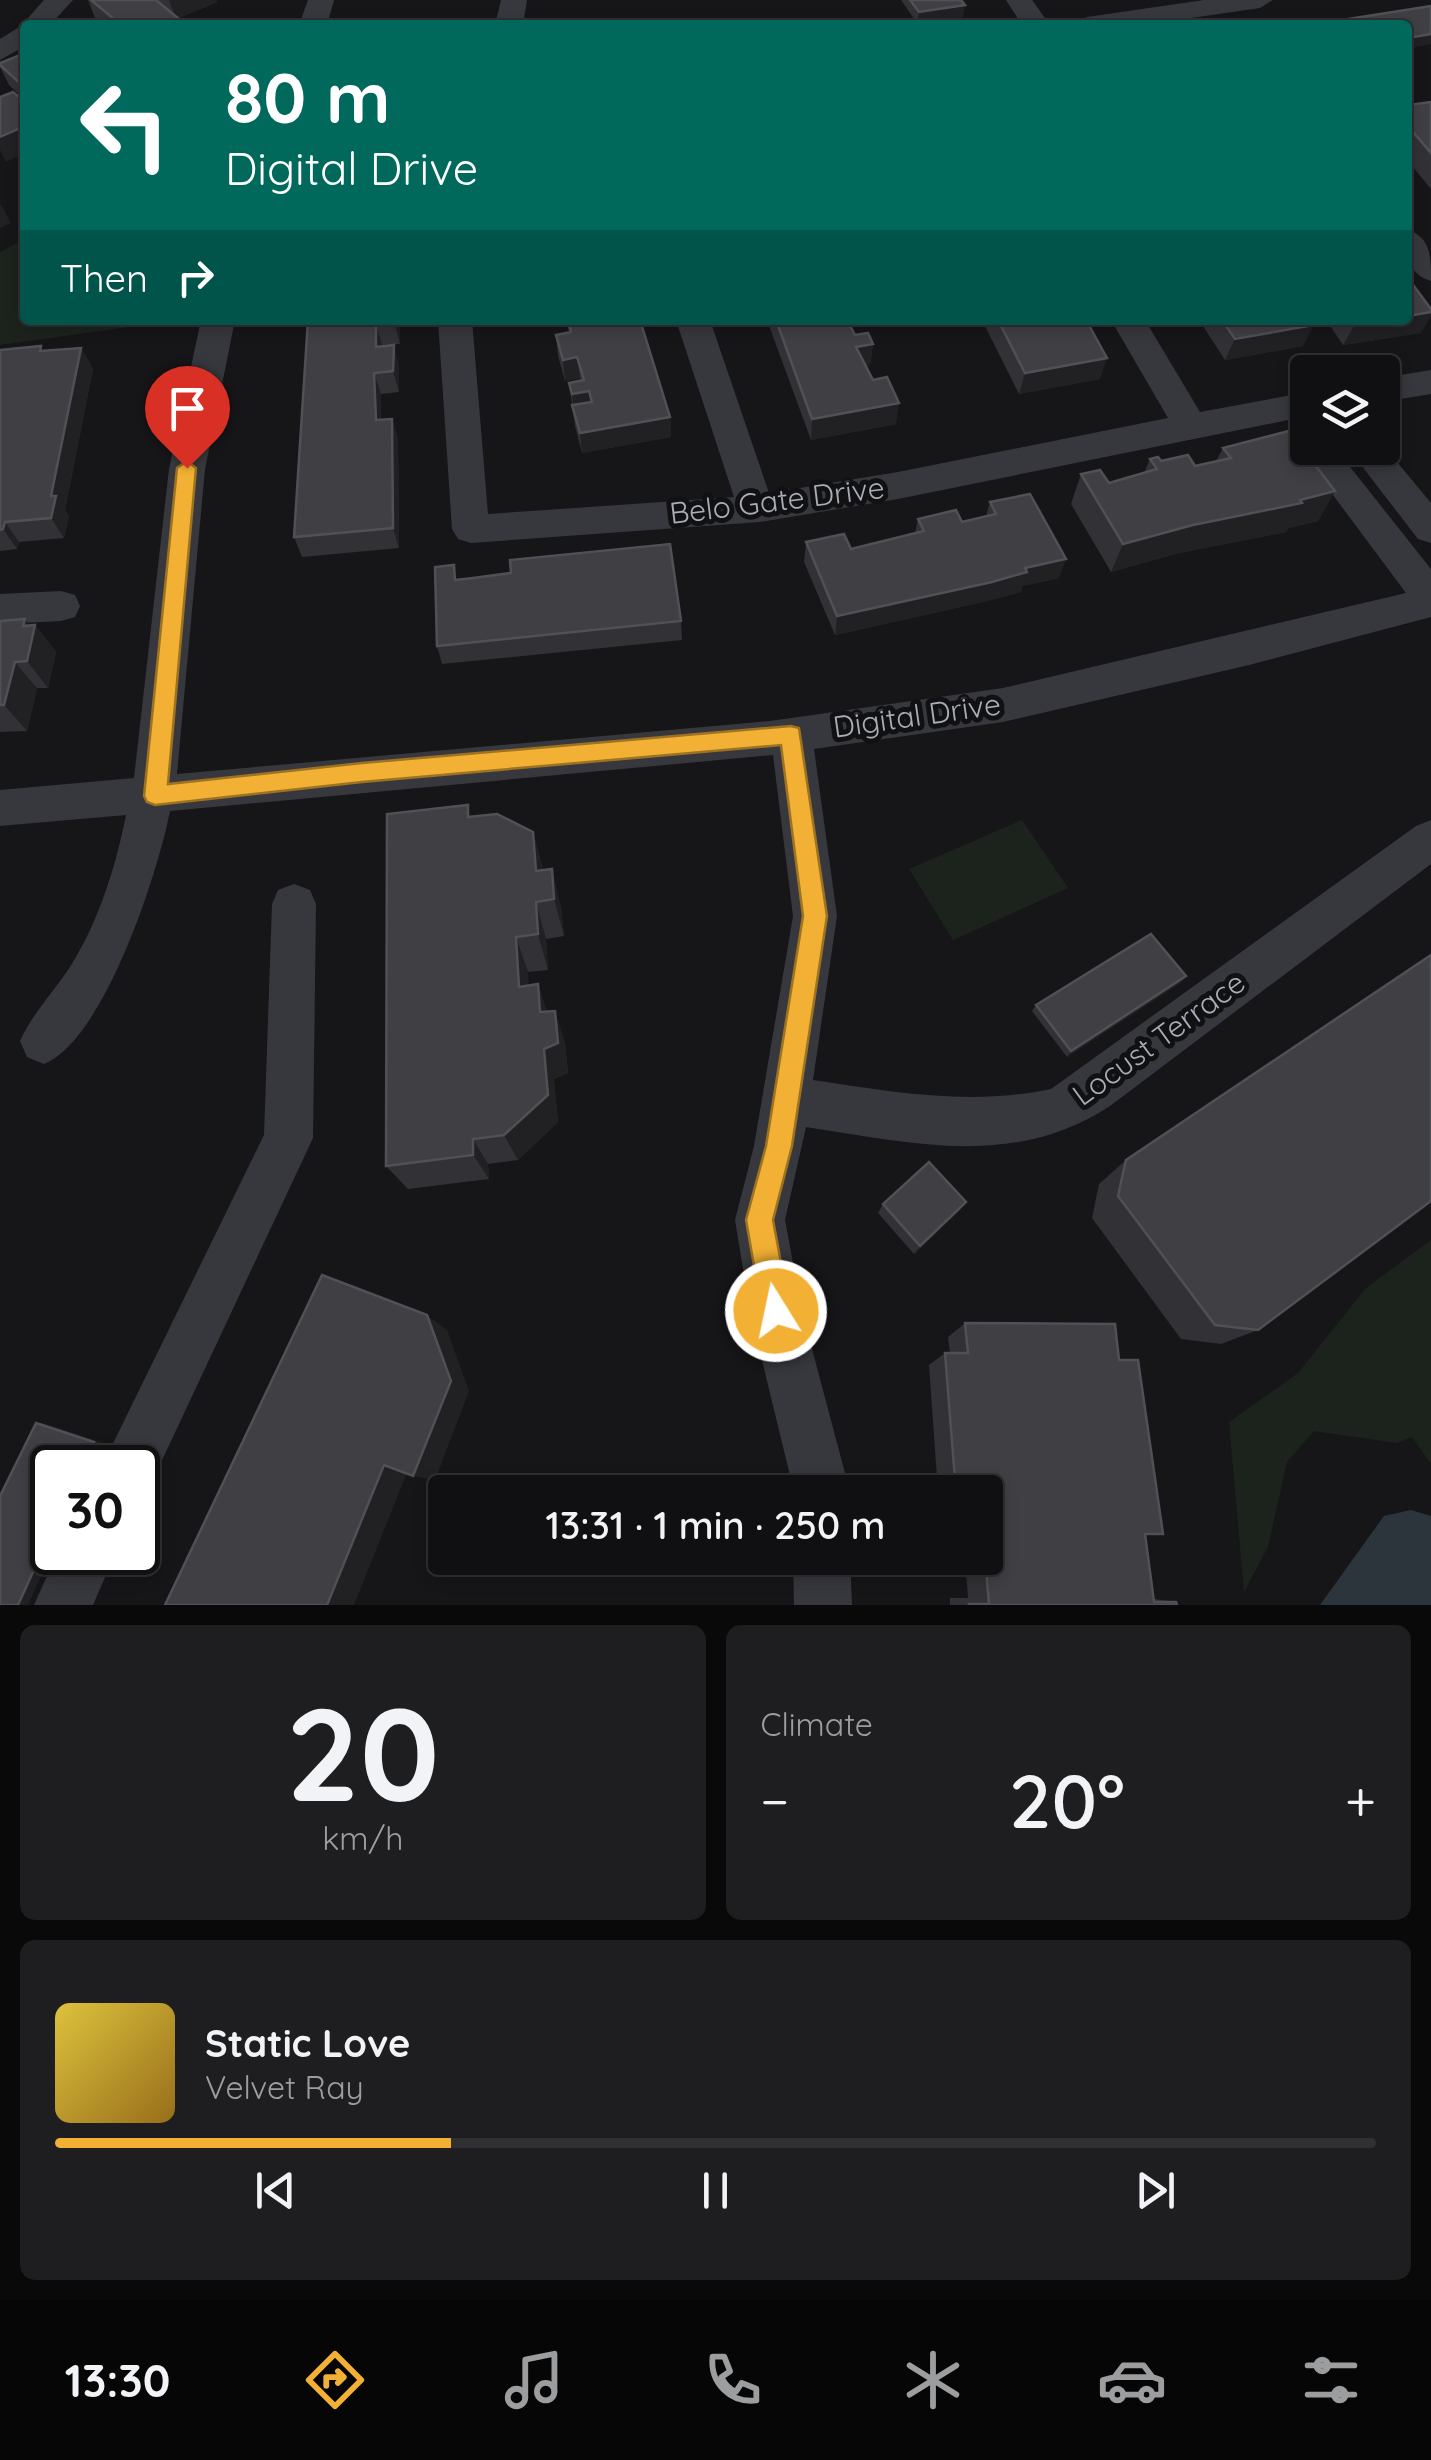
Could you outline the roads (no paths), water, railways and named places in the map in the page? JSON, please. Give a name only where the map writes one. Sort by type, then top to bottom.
[{"type":"street","points":[[39,20],[60,0]]},
{"type":"street","points":[[1121,20],[1260,0]]},
{"type":"street","points":[[0,52],[20,37]]},
{"type":"street","points":[[1412,245],[1431,270]]},
{"type":"street","points":[[44,1040],[75,1004],[109,944],[155,796],[187,468],[217,325]]},
{"type":"street","name":"Belo Gate Drive","points":[[455,325],[471,529],[756,508],[930,481],[1189,424],[1290,417]]},
{"type":"street","points":[[695,325],[756,508]]},
{"type":"street","points":[[1131,325],[1189,424]]},
{"type":"street","points":[[1400,387],[1431,382]]},
{"type":"street","points":[[1329,465],[1431,599]]},
{"type":"street","points":[[1380,465],[1431,529]]},
{"type":"street","name":"Digital Drive","points":[[0,808],[791,735],[1003,704],[1245,650],[1431,599]]},
{"type":"street","points":[[0,609],[61,606]]},
{"type":"street","points":[[791,735],[815,916],[786,1100],[760,1220],[776,1311],[818,1475]]},
{"type":"street","name":"Locust Terrace","points":[[786,1100],[1000,1122],[1056,1112],[1093,1089],[1431,839]]},
{"type":"street","points":[[141,1445],[288,1138],[294,904]]},
{"type":"street","points":[[63,1605],[77,1575]]},
{"type":"street","points":[[822,1575],[822,1605]]}]
